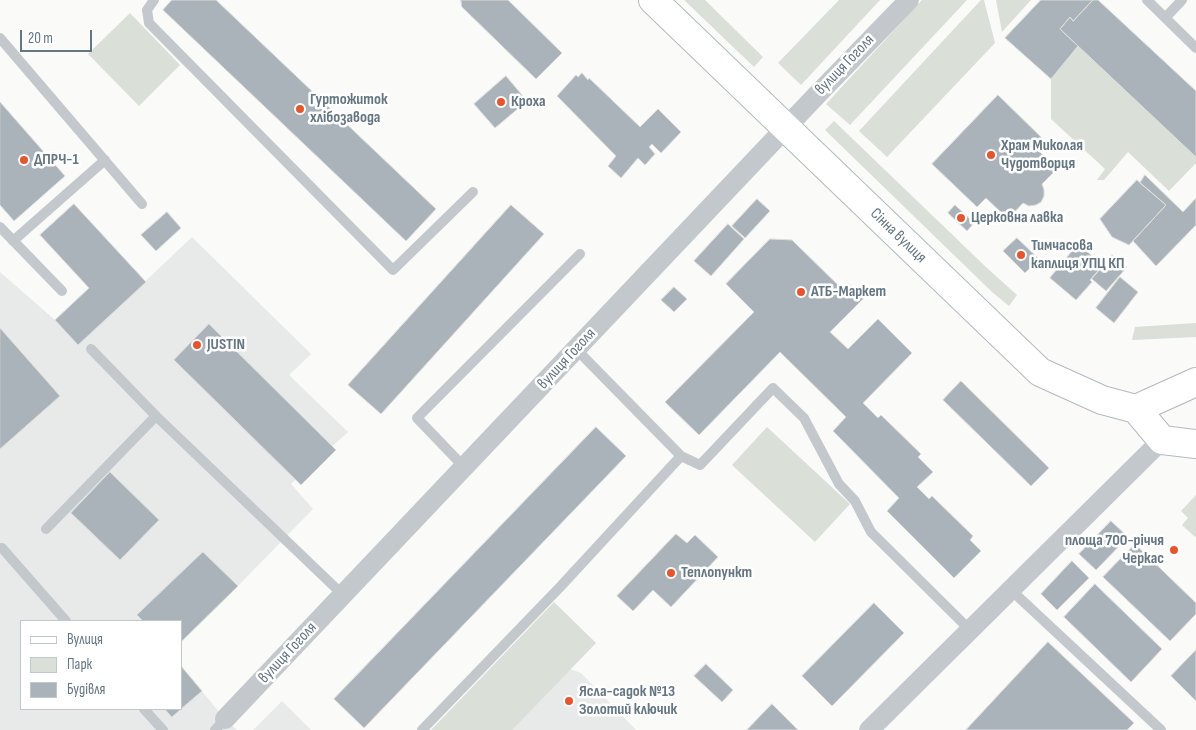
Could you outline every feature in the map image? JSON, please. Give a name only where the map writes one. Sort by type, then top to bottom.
[{"type":"main road","name":"Сінна вулиця","points":[[652,0],[1040,372],[1102,400],[1136,409]]},
{"type":"main road","points":[[1196,382],[1136,409],[1162,440],[1196,444]]},
{"type":"street","name":"вулиця Гоголя","points":[[220,725],[909,0]]},
{"type":"street","points":[[869,730],[1162,440]]},
{"type":"lane","points":[[154,0],[147,10],[149,23],[393,270],[473,192]]},
{"type":"lane","points":[[1146,0],[1196,48]]},
{"type":"lane","points":[[1166,18],[1182,0]]},
{"type":"lane","points":[[0,38],[142,204]]},
{"type":"lane","points":[[13,241],[104,160]]},
{"type":"lane","points":[[0,227],[62,291]]},
{"type":"lane","points":[[464,467],[417,418],[580,254]]},
{"type":"lane","points":[[91,349],[156,416],[343,595]]},
{"type":"lane","points":[[576,349],[681,456],[700,466],[773,388],[804,418],[839,484],[855,501],[871,532],[970,630]]},
{"type":"lane","points":[[46,530],[156,416]]},
{"type":"lane","points":[[422,730],[561,586],[681,456]]},
{"type":"lane","points":[[0,548],[65,620]]},
{"type":"lane","points":[[1011,590],[1161,730]]},
{"type":"lane","points":[[145,710],[164,730]]},
{"type":"shaded area","points":[[192,237],[311,354],[289,375],[348,432],[291,484],[313,509],[238,586],[203,552],[138,615],[142,620],[20,620],[20,710],[182,710],[182,667],[225,719],[237,730],[0,730],[0,272],[55,320],[78,345]]},
{"type":"shaded area","name":"Ясла-садок №13 Золотий ключик","points":[[565,667],[581,673],[636,730],[501,730]]},
{"type":"shaded area","points":[[282,701],[311,730],[253,730]]},
{"type":"green space","points":[[684,0],[705,0],[763,57],[754,67]]},
{"type":"green space","points":[[839,0],[880,0],[801,85],[778,63]]},
{"type":"green space","points":[[922,0],[967,0],[850,125],[826,104]]},
{"type":"green space","points":[[981,0],[984,0],[995,43],[887,157],[859,131]]},
{"type":"green space","points":[[996,0],[1031,0],[1002,32]]},
{"type":"green space","points":[[130,13],[180,65],[139,106],[88,54]]},
{"type":"green space","points":[[1078,46],[1196,157],[1196,165],[1169,191],[1128,152],[1104,180],[1097,180],[1105,169],[1051,119],[1051,79]]},
{"type":"green space","points":[[834,121],[1017,295],[1009,306],[992,292],[825,130]]},
{"type":"green space","points":[[1196,323],[1196,337],[1132,340],[1135,327]]},
{"type":"green space","points":[[767,427],[850,504],[815,542],[732,465]]},
{"type":"green space","points":[[1196,495],[1195,537],[1182,525],[1188,518],[1181,511]]},
{"type":"green space","points":[[554,602],[596,643],[512,730],[431,730]]},
{"type":"building","name":"Гуртожиток хлібозавода","points":[[172,0],[216,0],[436,209],[406,241],[163,10]]},
{"type":"building","points":[[461,0],[508,0],[562,53],[536,79],[462,7]]},
{"type":"building","points":[[1041,0],[1093,0],[1073,21],[1070,17],[1060,29],[1078,46],[1051,79],[1005,38]]},
{"type":"building","points":[[1093,0],[1098,0],[1196,91],[1196,157],[1060,29],[1070,17],[1073,21]]},
{"type":"building","points":[[582,73],[640,127],[658,109],[681,132],[661,153],[652,144],[649,147],[655,154],[645,165],[638,158],[621,178],[608,166],[616,156],[557,96],[576,75],[578,77]]},
{"type":"building","name":"Кроха","points":[[506,76],[527,101],[495,128],[474,104]]},
{"type":"building","name":"Храм Миколая Чудотворця","points":[[998,95],[1043,139],[1035,147],[1057,169],[1042,184],[1044,196],[1041,202],[1029,206],[1023,203],[1008,219],[986,198],[977,207],[932,164]]},
{"type":"building","points":[[0,102],[65,176],[14,221],[0,205]]},
{"type":"building","points":[[1145,175],[1183,212],[1196,198],[1196,225],[1156,266],[1133,241],[1166,205],[1140,183]]},
{"type":"building","points":[[1137,180],[1166,205],[1129,245],[1112,237],[1100,219]]},
{"type":"building","points":[[757,199],[770,211],[745,238],[732,226]]},
{"type":"building","points":[[74,204],[146,282],[78,345],[55,320],[89,288],[40,235]]},
{"type":"building","points":[[511,205],[544,234],[381,414],[348,385]]},
{"type":"building","name":"Церковна лавка","points":[[955,205],[974,223],[967,231],[948,213]]},
{"type":"building","points":[[167,212],[181,228],[156,251],[141,235]]},
{"type":"building","points":[[728,224],[744,239],[711,276],[694,261]]},
{"type":"building","name":"Тимчасова каплиця УПЦ КП","points":[[1017,238],[1039,259],[1025,273],[1003,251]]},
{"type":"building","points":[[770,239],[792,240],[842,289],[848,283],[864,298],[830,332],[848,349],[878,319],[912,353],[863,403],[878,418],[881,415],[921,454],[918,457],[933,472],[917,487],[929,499],[932,496],[973,536],[970,540],[981,551],[954,578],[887,511],[899,498],[833,431],[846,417],[780,352],[699,435],[665,402],[754,312],[726,284]]},
{"type":"building","points":[[1078,244],[1103,265],[1090,280],[1092,282],[1076,300],[1050,278]]},
{"type":"building","points":[[1112,255],[1127,267],[1106,291],[1092,279]]},
{"type":"building","points":[[1120,277],[1138,292],[1114,323],[1096,308]]},
{"type":"building","points":[[674,287],[687,299],[674,312],[661,300]]},
{"type":"building","points":[[209,324],[336,450],[301,485],[174,360]]},
{"type":"building","points":[[0,328],[60,396],[0,449]]},
{"type":"building","points":[[961,381],[1049,468],[1031,486],[943,400]]},
{"type":"building","points":[[596,427],[626,456],[364,728],[334,699]]},
{"type":"building","points":[[110,472],[159,520],[120,560],[71,513]]},
{"type":"building","points":[[1111,521],[1128,537],[1096,570],[1079,554]]},
{"type":"building","name":"Теплопункт","points":[[676,534],[687,543],[695,535],[718,557],[671,607],[653,590],[633,611],[617,596]]},
{"type":"building","points":[[1135,544],[1196,603],[1196,614],[1170,641],[1103,577]]},
{"type":"building","points":[[203,552],[238,586],[182,641],[182,620],[142,620],[137,615]]},
{"type":"building","points":[[1072,561],[1089,578],[1057,610],[1041,594]]},
{"type":"building","points":[[1095,584],[1162,649],[1131,682],[1064,617]]},
{"type":"building","points":[[874,603],[904,633],[832,706],[802,676]]},
{"type":"building","points":[[1048,642],[1134,723],[1127,730],[966,730]]},
{"type":"building","points":[[1196,650],[1196,701],[1171,676]]},
{"type":"building","points":[[706,664],[733,690],[722,702],[694,676]]},
{"type":"building","points":[[182,667],[202,691],[182,708]]},
{"type":"building","points":[[772,704],[798,730],[747,730]]},
{"type":"building","points":[[166,710],[180,710],[172,717]]},
{"type":"place","name":"Кроха","points":[[501,102]]},
{"type":"place","name":"Гуртожиток хлібозавода","points":[[300,109]]},
{"type":"place","name":"Храм Миколая Чудотворця","points":[[991,155]]},
{"type":"place","name":"ДПРЧ-1","points":[[24,160]]},
{"type":"place","name":"Церковна лавка","points":[[961,218]]},
{"type":"place","name":"Тимчасова каплиця УПЦ КП","points":[[1021,255]]},
{"type":"place","name":"АТБ-Маркет","points":[[801,292]]},
{"type":"place","name":"JUSTIN","points":[[197,345]]},
{"type":"place","name":"площа 700-річчя Черкас","points":[[1174,550]]},
{"type":"place","name":"Теплопункт","points":[[671,573]]},
{"type":"place","name":"Ясла-садок №13 Золотий ключик","points":[[569,701]]}]
